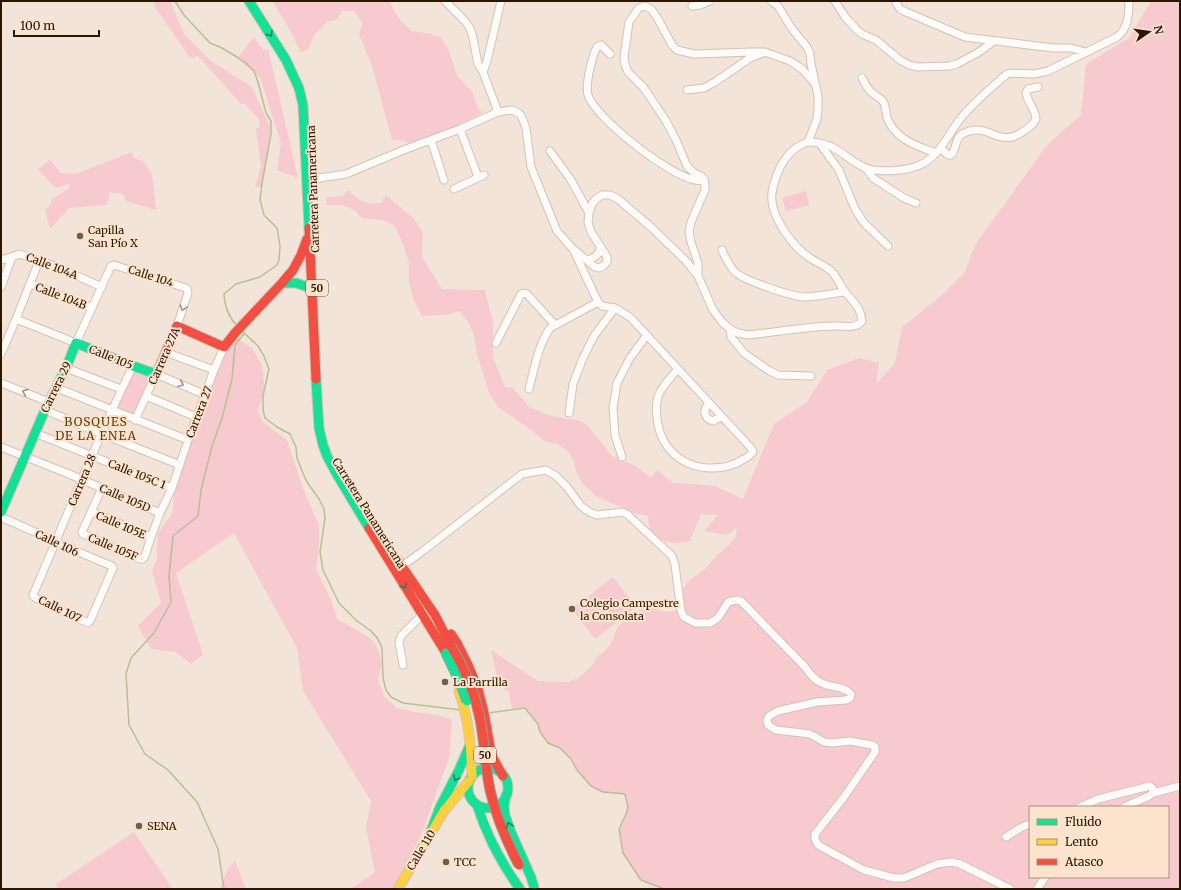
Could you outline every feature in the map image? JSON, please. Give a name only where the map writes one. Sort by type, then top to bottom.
[{"type":"main road","name":"Carretera Panamericana","points":[[249,1],[286,60],[299,88],[303,105],[317,410],[323,445],[336,473],[422,615],[449,649]]},
{"type":"main road","name":"Carretera Panamericana","points":[[258,1],[291,51],[307,86],[310,103],[324,420],[332,453],[434,615],[449,649],[470,709],[486,802],[500,844],[533,888]]},
{"type":"main road","name":"Carrera 27","points":[[224,347],[245,321],[284,283],[301,257],[308,234]]},
{"type":"main road","points":[[284,283],[296,282],[311,288]]},
{"type":"main road","points":[[177,326],[224,347]]},
{"type":"main road","name":"Carrera 27A","points":[[156,374],[177,326]]},
{"type":"main road","name":"Calle 105","points":[[76,343],[156,374]]},
{"type":"main road","name":"Carrera 29","points":[[1,512],[24,456],[57,388],[76,343]]},
{"type":"main road","points":[[434,615],[440,619],[453,637],[474,677],[483,704],[490,752],[507,785],[504,806],[505,815],[531,877],[533,888]]},
{"type":"main road","points":[[432,629],[440,653],[463,699],[469,731],[471,779]]},
{"type":"main road","points":[[429,836],[440,808],[463,764],[470,742]]},
{"type":"main road","points":[[503,776],[493,769],[482,769],[471,779],[468,785],[469,794],[470,798],[477,804],[482,807],[492,808],[500,803],[506,795]]},
{"type":"main road","name":"Calle 110","points":[[398,889],[444,811],[471,779]]},
{"type":"main road","points":[[444,811],[463,801],[477,804]]},
{"type":"main road","points":[[477,804],[484,827],[500,860],[520,889]]},
{"type":"street","points":[[445,1],[470,28],[478,64],[483,72],[498,112]]},
{"type":"street","points":[[483,72],[501,1]]},
{"type":"street","points":[[692,6],[710,1]]},
{"type":"street","points":[[771,1],[778,6],[792,29],[807,47],[810,54],[818,96],[818,108],[817,119],[808,142]]},
{"type":"street","points":[[835,1],[845,17],[858,31],[876,40],[900,60],[918,68],[957,64],[979,52],[994,41]]},
{"type":"street","points":[[895,1],[900,9],[966,37],[1053,48],[1071,48],[1085,52]]},
{"type":"street","points":[[314,179],[346,174],[406,149],[460,129],[498,112],[512,110],[520,114],[526,128],[531,167],[557,231],[572,248],[595,267],[599,268],[603,266],[607,262],[607,257],[591,232],[588,222],[589,213],[592,204],[596,199],[602,195],[610,195],[618,199],[652,228],[687,262],[698,276],[713,310],[722,322],[730,329],[738,333],[748,335],[834,326],[855,327],[862,321],[861,314],[833,273],[801,252],[792,242],[778,220],[772,197],[773,185],[778,171],[788,155],[798,146],[808,142],[830,146],[866,168],[875,170],[906,169],[917,166],[927,161],[938,150],[960,118],[980,97],[1007,74],[1040,74],[1117,37],[1126,27],[1129,12],[1128,1]]},
{"type":"street","points":[[698,276],[698,263],[689,232],[691,222],[704,190],[704,179],[686,166],[676,140],[666,121],[644,88],[628,72],[624,57],[629,22],[639,8],[645,6],[651,9],[672,45],[677,50],[694,54],[765,52],[790,61],[802,69],[816,85]]},
{"type":"street","points":[[610,54],[601,45],[597,47],[593,54],[587,87],[588,95],[593,105],[616,130],[656,160],[674,171],[696,180],[704,179]]},
{"type":"street","points":[[687,90],[704,88],[750,58],[765,52]]},
{"type":"street","points":[[862,78],[870,91],[880,98],[884,104],[887,118],[900,137],[910,143],[938,150],[948,155],[954,153],[955,143],[960,135],[974,130],[982,130],[1004,138],[1013,137],[1033,124],[1036,119],[1026,97],[1026,93],[1028,89],[1038,87]]},
{"type":"street","points":[[454,188],[481,176],[460,129]]},
{"type":"street","points":[[431,140],[444,180]]},
{"type":"street","points":[[820,144],[839,170],[855,209],[864,223],[888,246]]},
{"type":"street","points":[[550,151],[571,180],[589,213]]},
{"type":"street","points":[[866,168],[873,178],[904,198],[916,203]]},
{"type":"street","points":[[587,260],[594,259],[599,254],[601,247]]},
{"type":"street","points":[[572,248],[598,302],[602,306],[615,308],[630,316],[751,448],[753,451],[752,454],[737,464],[721,468],[705,468],[689,465],[675,455],[664,443],[658,427],[656,410],[659,394],[667,381],[678,369]]},
{"type":"street","points":[[722,250],[734,271],[741,277],[751,282],[805,297],[845,292]]},
{"type":"street","name":"Calle 104A","points":[[1,260],[19,254],[55,266],[102,287]]},
{"type":"street","points":[[1,287],[12,257]]},
{"type":"street","points":[[1,354],[39,261]]},
{"type":"street","name":"Carrera 29","points":[[76,343],[111,266],[114,265]]},
{"type":"street","name":"Calle 104","points":[[114,265],[188,289]]},
{"type":"street","name":"Calle 104B","points":[[30,284],[92,308]]},
{"type":"street","name":"Carrera 27A","points":[[177,326],[188,289]]},
{"type":"street","points":[[496,343],[521,294],[524,293],[555,325]]},
{"type":"street","points":[[529,389],[536,362],[550,328],[598,302]]},
{"type":"street","points":[[569,413],[573,384],[583,358],[594,336],[615,308]]},
{"type":"street","name":"Calle 105","points":[[16,319],[76,343]]},
{"type":"street","points":[[730,329],[731,337],[744,353],[768,370],[778,375],[811,376]]},
{"type":"street","points":[[622,457],[615,435],[613,408],[617,383],[630,358],[647,335]]},
{"type":"street","name":"Carrera 27","points":[[142,559],[145,556],[160,513],[172,488],[196,417],[224,347]]},
{"type":"street","points":[[165,352],[214,370]]},
{"type":"street","name":"Carrera 28","points":[[33,595],[112,410],[133,366]]},
{"type":"street","points":[[66,368],[122,389]]},
{"type":"street","name":"Carrera 27A","points":[[135,420],[156,374]]},
{"type":"street","name":"Calle 105","points":[[156,374],[206,394]]},
{"type":"street","points":[[1,383],[102,434],[180,465]]},
{"type":"street","points":[[57,388],[188,440]]},
{"type":"street","points":[[146,396],[196,417]]},
{"type":"street","points":[[709,403],[704,412],[705,416],[709,420],[713,421],[722,416]]},
{"type":"street","name":"Calle 105C 1","points":[[35,432],[172,488]]},
{"type":"street","name":"Calle 105D","points":[[2,450],[24,456],[160,513]]},
{"type":"street","points":[[402,566],[522,474],[546,470],[556,476],[567,487],[581,506],[589,512],[597,515],[623,512],[628,514],[672,556],[675,565],[681,611],[684,617],[695,623],[710,623],[718,618],[728,602],[736,600],[741,601],[805,667],[813,678],[823,684],[848,690],[851,694],[850,698],[846,700],[817,702],[778,711],[769,716],[767,720],[768,725],[776,730],[810,734],[824,742],[832,743],[850,741],[872,745],[875,747],[875,752],[844,797],[815,834],[815,839],[818,845],[864,870],[894,878],[904,878],[937,864],[952,862],[960,864],[1010,889]]},
{"type":"street","points":[[92,512],[102,488]]},
{"type":"street","name":"Calle 105F","points":[[92,512],[82,532],[83,534],[142,559]]},
{"type":"street","name":"Calle 105E","points":[[92,512],[151,537]]},
{"type":"street","name":"Calle 106","points":[[1,517],[112,566],[113,568],[88,623]]},
{"type":"street","name":"Calle 107","points":[[33,595],[34,597],[53,607],[88,623]]},
{"type":"street","points":[[403,665],[399,642],[401,636],[422,615]]},
{"type":"street","points":[[1082,806],[1098,799],[1150,786],[1153,789],[1153,793]]},
{"type":"street","points":[[1126,806],[1153,793],[1180,786]]},
{"type":"street","points":[[1006,837],[1029,824]]},
{"type":"street","points":[[1037,889],[1044,878]]},
{"type":"shaded area","points":[[157,1],[170,1],[184,34],[211,61],[252,87],[271,129],[262,187],[255,187],[261,166],[256,129],[260,127],[259,119],[245,104],[241,104],[198,56],[190,58],[153,4]]},
{"type":"shaded area","points":[[272,1],[389,1],[400,20],[412,31],[430,34],[441,38],[449,51],[457,76],[472,91],[478,108],[482,113],[456,126],[410,143],[401,140],[392,140],[372,66],[359,34],[363,23],[354,11],[342,11],[337,19],[327,22],[314,35],[308,50],[301,52]]},
{"type":"shaded area","points":[[1151,1],[1180,1],[1180,889],[664,889],[641,880],[623,853],[619,829],[628,807],[625,794],[603,792],[591,786],[577,770],[571,759],[560,748],[548,743],[540,732],[538,724],[525,708],[512,709],[509,692],[501,687],[497,677],[491,650],[538,681],[568,682],[579,678],[593,664],[597,657],[605,651],[613,640],[617,628],[624,621],[640,610],[649,608],[668,612],[675,611],[684,602],[683,589],[688,581],[705,569],[716,556],[729,545],[736,536],[737,528],[727,535],[704,531],[718,515],[701,514],[690,541],[678,543],[666,542],[650,535],[648,516],[634,513],[596,496],[582,483],[576,472],[575,464],[568,451],[557,444],[544,441],[530,429],[498,407],[489,393],[477,354],[474,335],[469,323],[459,311],[446,315],[422,316],[414,300],[409,283],[409,263],[395,226],[384,220],[362,218],[354,210],[342,205],[326,205],[327,197],[342,196],[349,190],[363,202],[376,204],[381,203],[386,195],[413,218],[423,232],[422,257],[442,289],[485,290],[493,323],[493,358],[505,387],[513,388],[529,407],[551,416],[580,421],[589,427],[612,456],[634,465],[651,478],[657,470],[673,483],[715,486],[743,499],[774,424],[807,402],[827,370],[859,358],[879,363],[876,384],[895,363],[902,327],[941,296],[965,272],[975,245],[1047,145],[1081,115],[1086,64],[1129,38]]},
{"type":"shaded area","points":[[254,37],[263,50],[268,49],[298,178],[277,170],[281,143],[260,77],[237,59]]},
{"type":"shaded area","points":[[132,152],[134,158],[143,161],[152,174],[156,210],[126,201],[123,194],[110,192],[107,205],[69,208],[50,229],[45,210],[51,204],[51,200],[68,189],[70,184],[55,188],[38,169],[50,160],[61,173],[76,174]]},
{"type":"shaded area","points":[[806,191],[809,205],[786,211],[782,198]]},
{"type":"shaded area","points":[[234,334],[252,348],[262,365],[264,394],[258,410],[262,421],[287,440],[304,491],[319,525],[319,545],[316,569],[331,600],[337,619],[372,640],[378,649],[382,664],[378,679],[384,696],[397,708],[442,716],[452,720],[449,758],[421,835],[397,882],[391,889],[351,889],[375,872],[366,828],[371,801],[303,691],[297,648],[234,533],[176,573],[203,654],[191,664],[176,652],[151,649],[138,626],[161,603],[152,571],[157,559],[158,533],[173,512],[174,488],[190,441],[226,350]]},
{"type":"shaded area","points":[[133,366],[156,374],[135,420],[113,410]]},
{"type":"shaded area","points":[[613,577],[636,607],[595,639],[572,609]]},
{"type":"shaded area","points":[[134,832],[172,888],[58,889],[55,885]]},
{"type":"shaded area","points":[[235,861],[246,889],[219,889],[228,869]]},
{"type":"waterway","points":[[175,1],[184,15],[210,43],[237,57],[254,71],[266,113],[271,121],[271,134],[260,200],[264,215],[277,228],[280,246],[279,260],[277,265],[260,277],[236,284],[224,294],[225,303],[231,319],[237,326]]},
{"type":"waterway","points":[[242,331],[258,346],[269,369],[263,396],[263,410],[265,418],[290,434],[296,447],[297,458],[302,471],[324,509],[325,518],[320,552],[323,570],[339,603],[378,639],[382,648],[383,678],[386,690],[391,697],[403,703],[461,710]]},
{"type":"waterway","points":[[224,889],[218,849],[197,802],[168,770],[145,754],[129,725],[126,674],[131,658],[154,633],[171,602],[169,576],[173,536],[198,516],[201,490],[212,446],[222,418],[232,379],[235,345],[244,334]]},
{"type":"waterway","points":[[488,713],[525,708],[538,724],[540,732],[548,743],[560,748],[571,759],[577,770],[591,786],[603,792],[625,794],[628,807],[619,829],[623,853],[641,880],[664,889]]},
{"type":"traffic: fast","points":[[249,1],[286,60],[299,88],[303,105],[309,228]]},
{"type":"traffic: fast","points":[[283,283],[296,283],[311,288]]},
{"type":"traffic: fast","points":[[1,512],[76,343],[156,374],[162,361]]},
{"type":"traffic: fast","points":[[316,379],[319,428],[323,445],[336,473],[369,528]]},
{"type":"traffic: fast","points":[[446,653],[460,682],[467,701]]},
{"type":"traffic: fast","points":[[429,836],[440,807],[469,747]]},
{"type":"traffic: fast","points":[[488,768],[502,774],[508,788],[502,802],[488,808],[474,802],[468,788],[474,774],[488,768]]},
{"type":"traffic: fast","points":[[506,795],[504,806],[505,815],[534,887]]},
{"type":"traffic: fast","points":[[477,805],[485,828],[495,849],[520,889]]},
{"type":"traffic: slow","points":[[459,691],[469,733],[472,776]]},
{"type":"traffic: slow","points":[[398,889],[444,811],[469,781]]},
{"type":"traffic: jam","points":[[309,228],[316,379]]},
{"type":"traffic: jam","points":[[162,361],[177,326],[224,347],[293,270],[307,239]]},
{"type":"traffic: jam","points":[[369,528],[446,653]]},
{"type":"traffic: jam","points":[[397,559],[435,615],[451,646]]},
{"type":"traffic: jam","points":[[451,634],[468,665],[478,689],[491,752],[503,776]]},
{"type":"traffic: jam","points":[[451,646],[465,672],[478,709],[482,728],[487,776],[493,803],[510,848],[519,865]]},
{"type":"place","name":"Capilla San Pío X","points":[[80,236]]},
{"type":"place","name":"Colegio Campestre la Consolata","points":[[572,609]]},
{"type":"place","name":"La Parrilla","points":[[445,682]]},
{"type":"place","name":"SENA","points":[[139,826]]},
{"type":"place","name":"TCC","points":[[446,862]]},
{"type":"district","name":"BOSQUES DE LA ENEA","points":[[96,428]]}]
